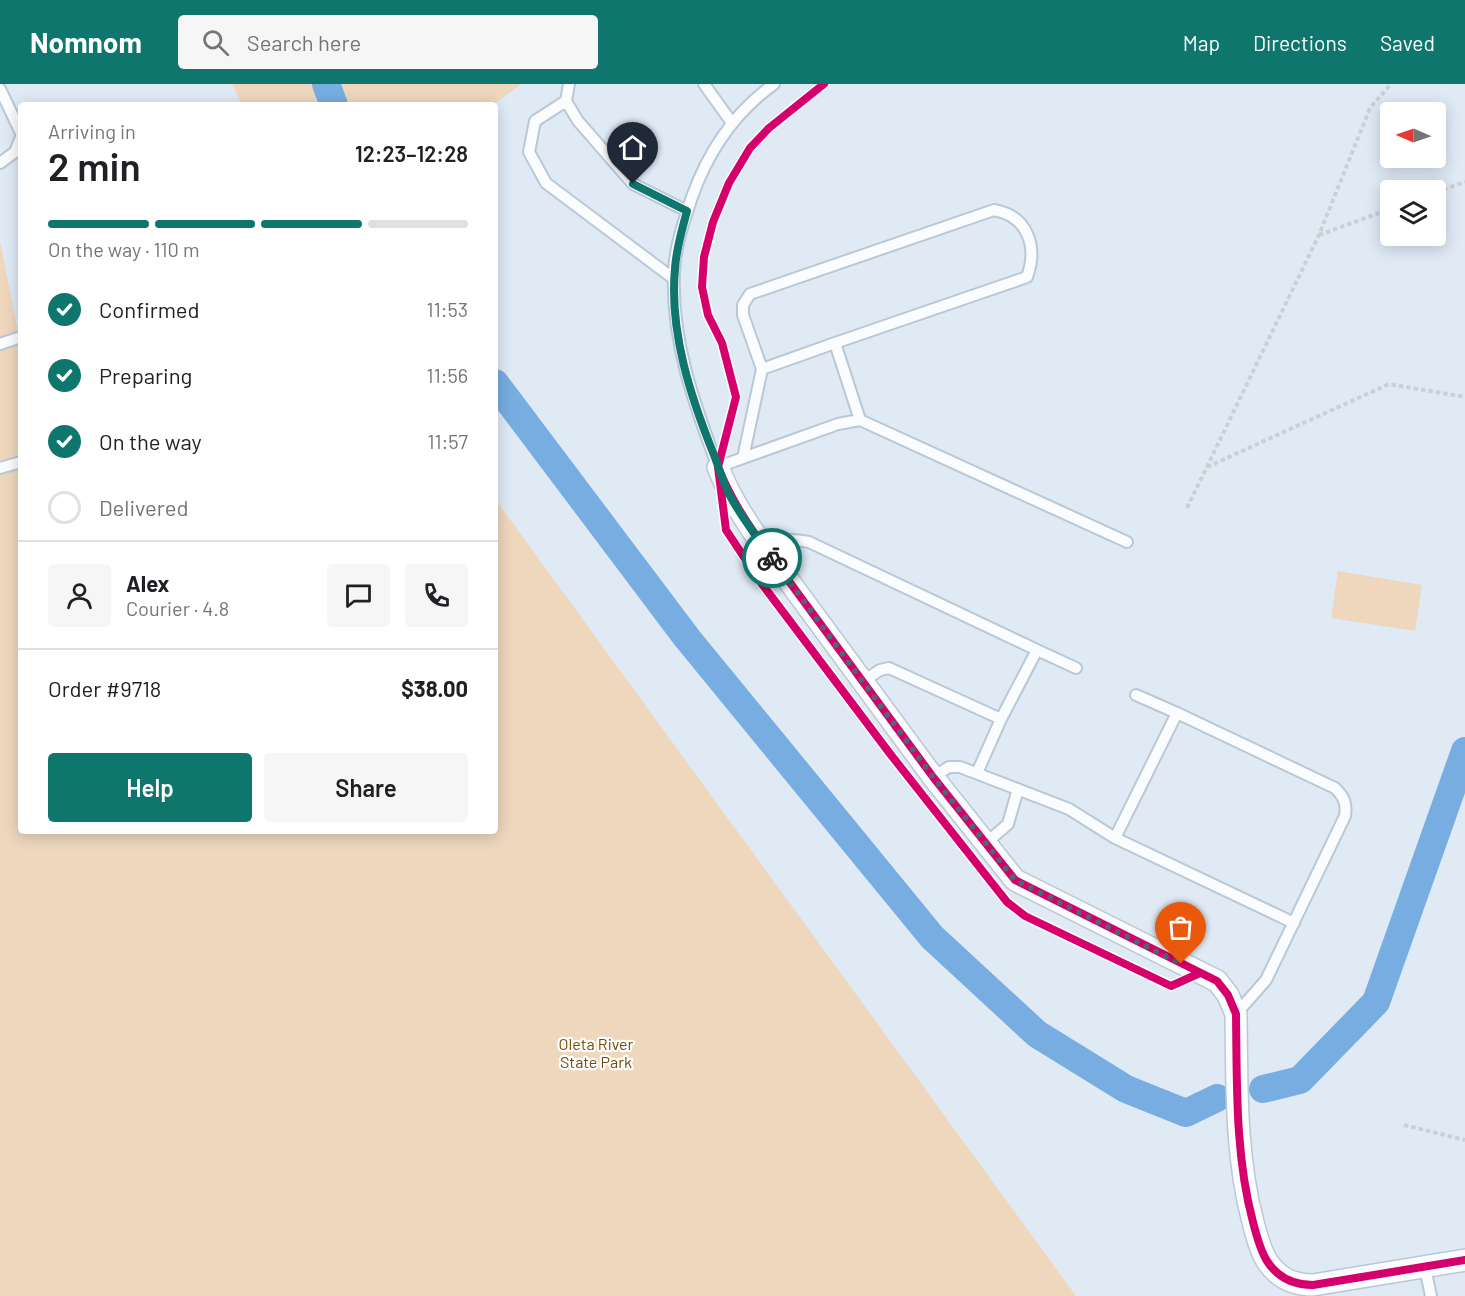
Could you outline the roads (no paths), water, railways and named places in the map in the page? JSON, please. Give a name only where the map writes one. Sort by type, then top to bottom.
[{"type":"street","points":[[718,466],[741,515],[766,550],[933,777],[1015,880],[1217,981],[1228,994],[1236,1014],[1241,1148],[1248,1203],[1266,1260],[1280,1276],[1296,1285],[1313,1285],[1465,1260]]},
{"type":"lane","points":[[570,84],[566,101],[535,121],[529,152],[546,183],[674,279]]},
{"type":"lane","points":[[704,84],[732,123]]},
{"type":"lane","points":[[774,84],[732,123],[710,155],[687,211],[678,243],[674,279],[679,340],[688,380],[718,466],[838,424],[860,420],[1127,542]]},
{"type":"lane","points":[[0,89],[18,128]]},
{"type":"lane","points":[[566,101],[578,121],[633,184],[687,211]]},
{"type":"lane","points":[[0,163],[15,152],[18,144]]},
{"type":"lane","points":[[15,152],[18,157]]},
{"type":"lane","points":[[743,458],[762,369],[743,315],[743,305],[750,294],[994,210],[1019,219],[1028,235],[1033,253],[1027,277],[762,369]]},
{"type":"lane","points":[[0,344],[18,338]]},
{"type":"lane","points":[[835,343],[860,420]]},
{"type":"lane","points":[[0,468],[18,463]]},
{"type":"lane","points":[[766,550],[781,540],[794,539],[808,542],[1076,668]]},
{"type":"lane","points":[[977,772],[1001,719],[1037,650]]},
{"type":"lane","points":[[862,682],[880,670],[889,668],[1001,719]]},
{"type":"lane","points":[[1136,695],[1335,788],[1343,796],[1347,805],[1345,816],[1266,980],[1236,1014]]},
{"type":"lane","points":[[1115,838],[1177,713]]},
{"type":"lane","points":[[933,777],[949,767],[960,767],[977,772],[1069,809],[1115,838],[1294,922]]},
{"type":"lane","points":[[985,844],[1008,824],[1018,789]]},
{"type":"lane","points":[[1425,1268],[1431,1296]]},
{"type":"waterway","points":[[326,84],[333,102]]},
{"type":"waterway","points":[[498,387],[687,638],[932,937],[1037,1034],[1126,1089],[1186,1113],[1217,1098]]},
{"type":"waterway","points":[[1263,1089],[1300,1080],[1376,1002],[1465,751]]},
{"type":"park label","name":"Oleta River State Park","points":[[596,1053]]}]
